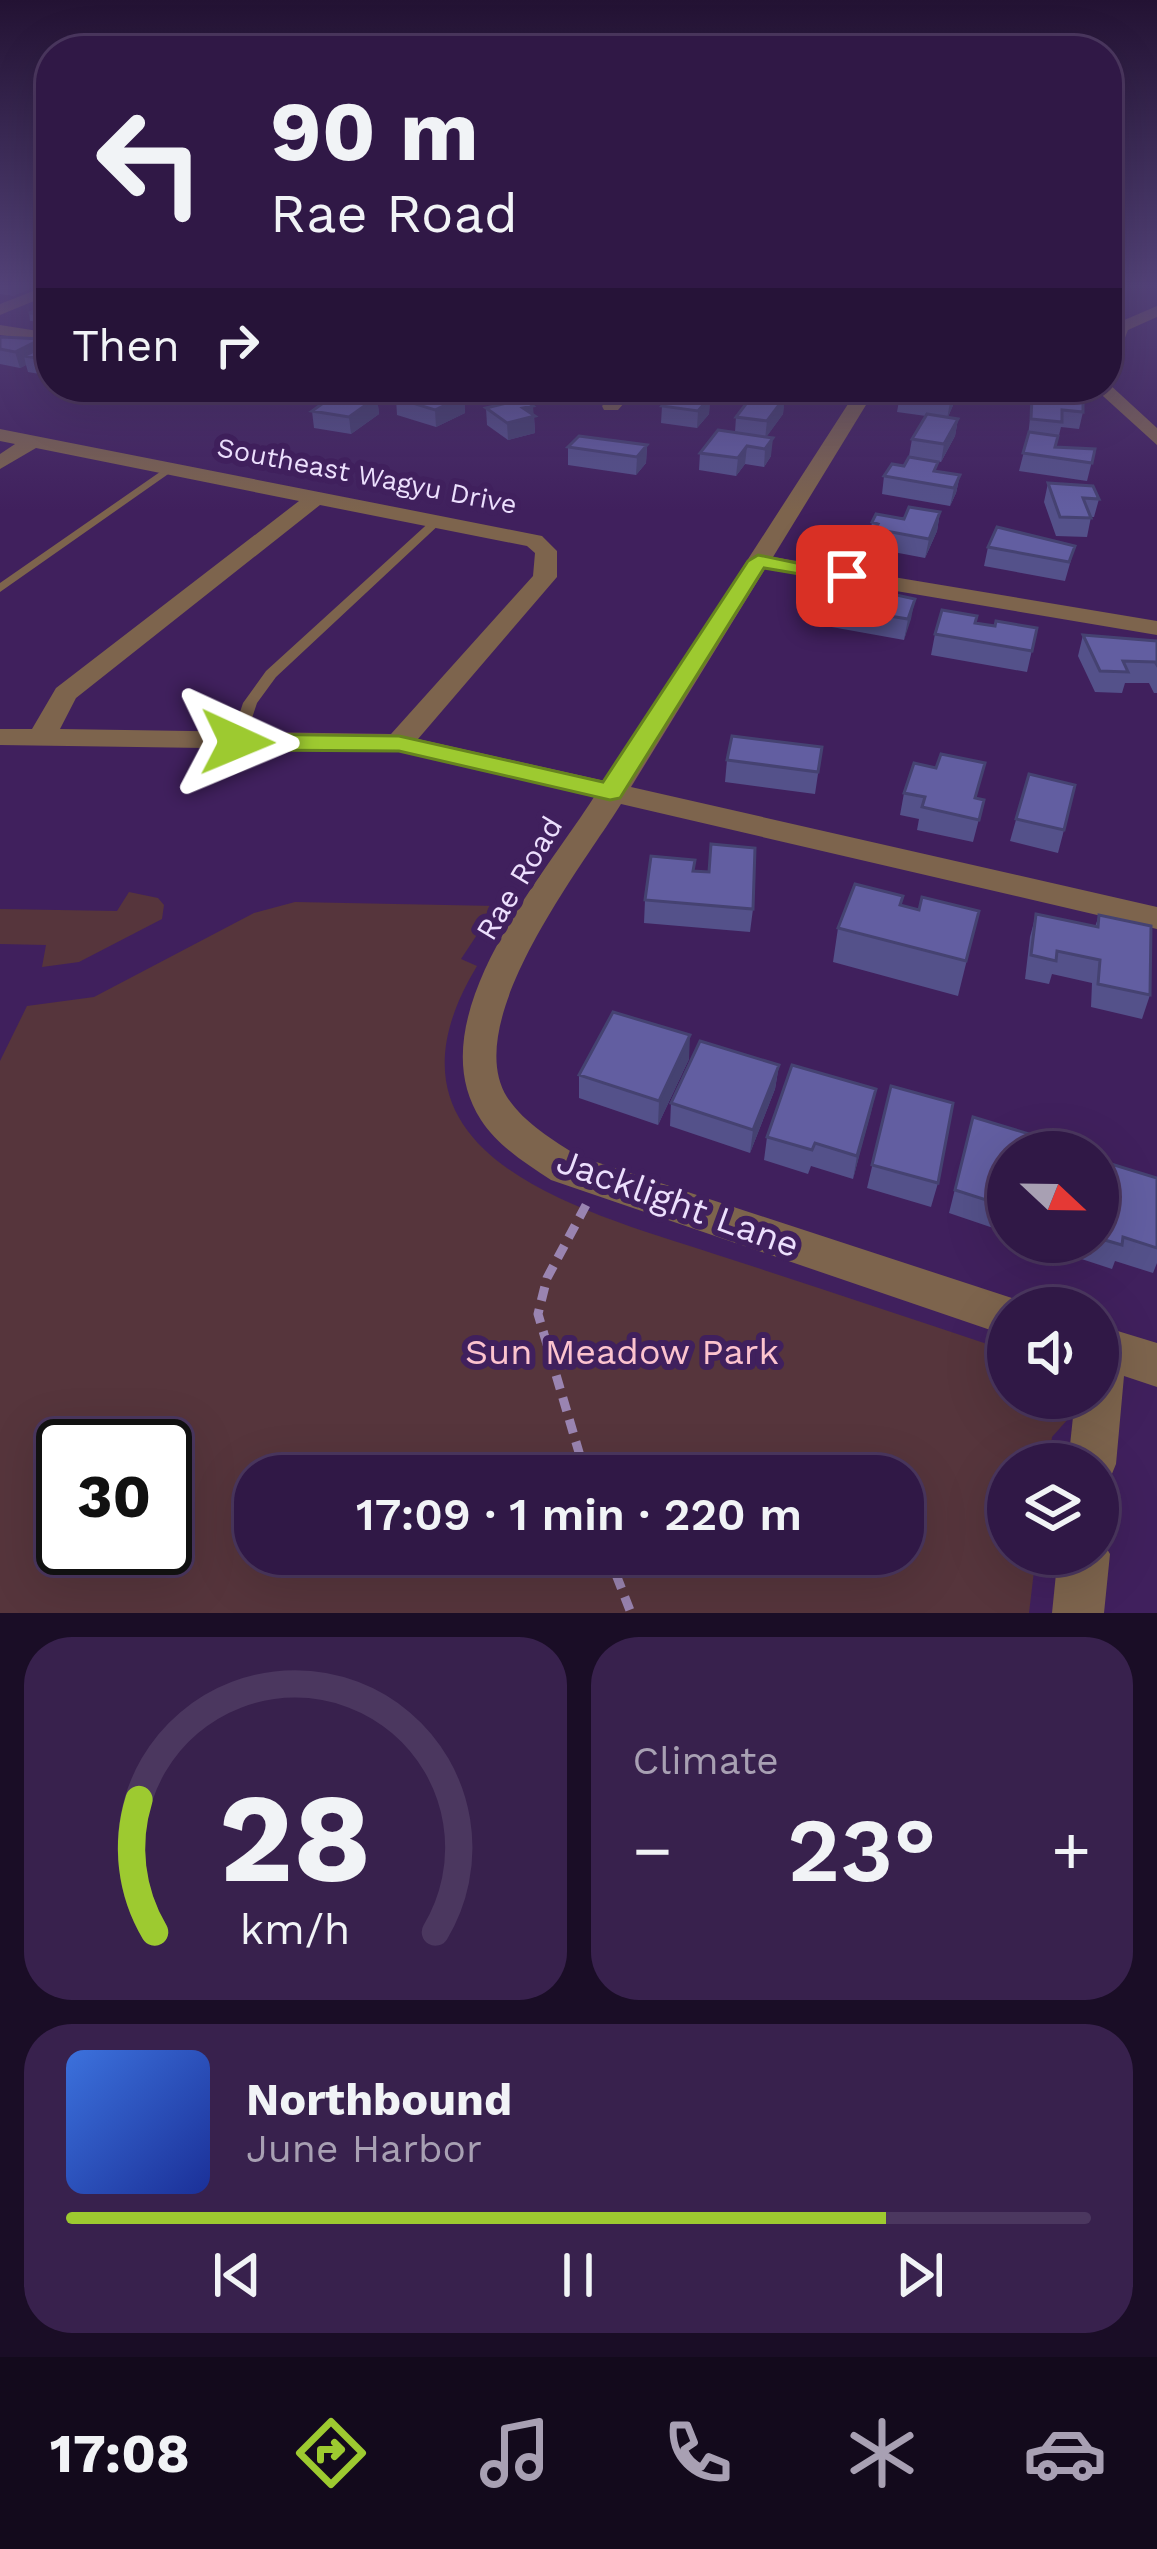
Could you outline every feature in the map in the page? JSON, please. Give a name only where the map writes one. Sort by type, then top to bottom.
[{"type":"street","points":[[611,406],[615,402]]},
{"type":"street","name":"Rae Road","points":[[496,978],[859,402]]},
{"type":"street","points":[[1120,402],[1152,428]]},
{"type":"street","name":"Southeast Wagyu Drive","points":[[0,435],[534,541],[549,563],[545,577],[399,743]]},
{"type":"street","points":[[0,463],[33,441]]},
{"type":"street","points":[[41,738],[65,694],[318,496]]},
{"type":"street","points":[[758,561],[1157,628]]},
{"type":"street","points":[[0,737],[399,743],[1157,918]]},
{"type":"street","name":"Jacklight Lane","points":[[496,978],[476,1039],[480,1077],[500,1117],[525,1144],[598,1181],[987,1309]]},
{"type":"street","points":[[1119,1353],[1157,1365]]},
{"type":"street","points":[[1078,1613],[1082,1575]]},
{"type":"lane","points":[[0,588],[170,468]]},
{"type":"lane","points":[[237,742],[250,703],[271,674],[438,520]]},
{"type":"path","points":[[580,1455],[538,1314],[547,1278],[598,1181]]},
{"type":"path","points":[[617,1575],[632,1613]]},
{"type":"green space","points":[[129,892],[158,898],[164,905],[162,919],[79,962],[42,967],[46,945],[0,944],[0,909],[117,911]]},
{"type":"green space","name":"Sun Meadow Park","points":[[295,902],[496,906],[461,959],[477,966],[448,1033],[447,1088],[469,1132],[508,1168],[558,1197],[616,1221],[987,1344],[987,1419],[1068,1419],[1051,1443],[987,1443],[987,1575],[1034,1575],[1029,1613],[0,1613],[0,1061],[27,1006],[94,997],[254,913]]},
{"type":"building","points":[[325,402],[370,402],[349,417],[312,411]]},
{"type":"building","points":[[409,402],[452,402],[435,410]]},
{"type":"building","points":[[528,402],[533,406],[523,408],[535,416],[507,423],[486,408]]},
{"type":"building","points":[[666,402],[706,402],[698,411],[662,406]]},
{"type":"building","points":[[747,402],[781,402],[767,421],[736,417]]},
{"type":"building","points":[[1032,402],[1083,402],[1083,412],[1062,410],[1062,422],[1031,419]]},
{"type":"building","points":[[927,414],[958,419],[944,444],[912,439]]},
{"type":"building","points":[[718,430],[773,438],[765,449],[747,446],[738,458],[700,453]]},
{"type":"building","points":[[1029,432],[1058,436],[1055,447],[1095,449],[1092,463],[1023,453]]},
{"type":"building","points":[[579,436],[647,445],[637,457],[568,447]]},
{"type":"building","points":[[909,457],[938,462],[934,471],[960,475],[954,488],[884,476],[892,464],[904,466]]},
{"type":"building","points":[[1048,483],[1093,486],[1099,499],[1083,498],[1091,518],[1060,517]]},
{"type":"building","points":[[909,507],[940,512],[929,539],[875,529],[876,514],[904,519]]},
{"type":"building","points":[[997,527],[1075,546],[1069,562],[988,547]]},
{"type":"building","points":[[828,580],[915,599],[908,619],[817,604]]},
{"type":"building","points":[[942,610],[977,616],[975,623],[995,626],[996,621],[1037,628],[1032,651],[935,634]]},
{"type":"building","points":[[1083,635],[1157,641],[1157,665],[1123,661],[1128,672],[1100,671]]},
{"type":"building","points":[[732,736],[822,747],[818,772],[727,760]]},
{"type":"building","points":[[941,754],[985,763],[975,798],[984,800],[979,820],[922,807],[925,797],[904,793],[914,763],[936,768]]},
{"type":"building","points":[[1029,774],[1075,785],[1064,830],[1016,819]]},
{"type":"building","points":[[711,844],[755,848],[753,909],[645,900],[651,856],[695,860],[693,871],[709,872]]},
{"type":"building","points":[[855,884],[903,896],[900,905],[919,910],[922,897],[979,911],[966,961],[838,928]]},
{"type":"building","points":[[1036,914],[1098,927],[1099,915],[1151,926],[1150,995],[1098,984],[1100,960],[1057,951],[1056,961],[1031,955]]},
{"type":"building","points":[[613,1012],[690,1035],[659,1101],[579,1075]]},
{"type":"building","points":[[700,1041],[779,1065],[753,1130],[671,1103]]},
{"type":"building","points":[[792,1065],[876,1089],[857,1156],[815,1143],[812,1150],[767,1137]]},
{"type":"building","points":[[891,1086],[953,1103],[938,1183],[872,1165]]},
{"type":"building","points":[[973,1117],[1019,1131],[987,1131],[987,1200],[955,1190]]},
{"type":"building","points":[[1119,1166],[1157,1178],[1157,1248],[1123,1237],[1122,1245]]},
{"type":"route","points":[[237,742],[399,743],[610,792],[758,561],[847,576]]}]
